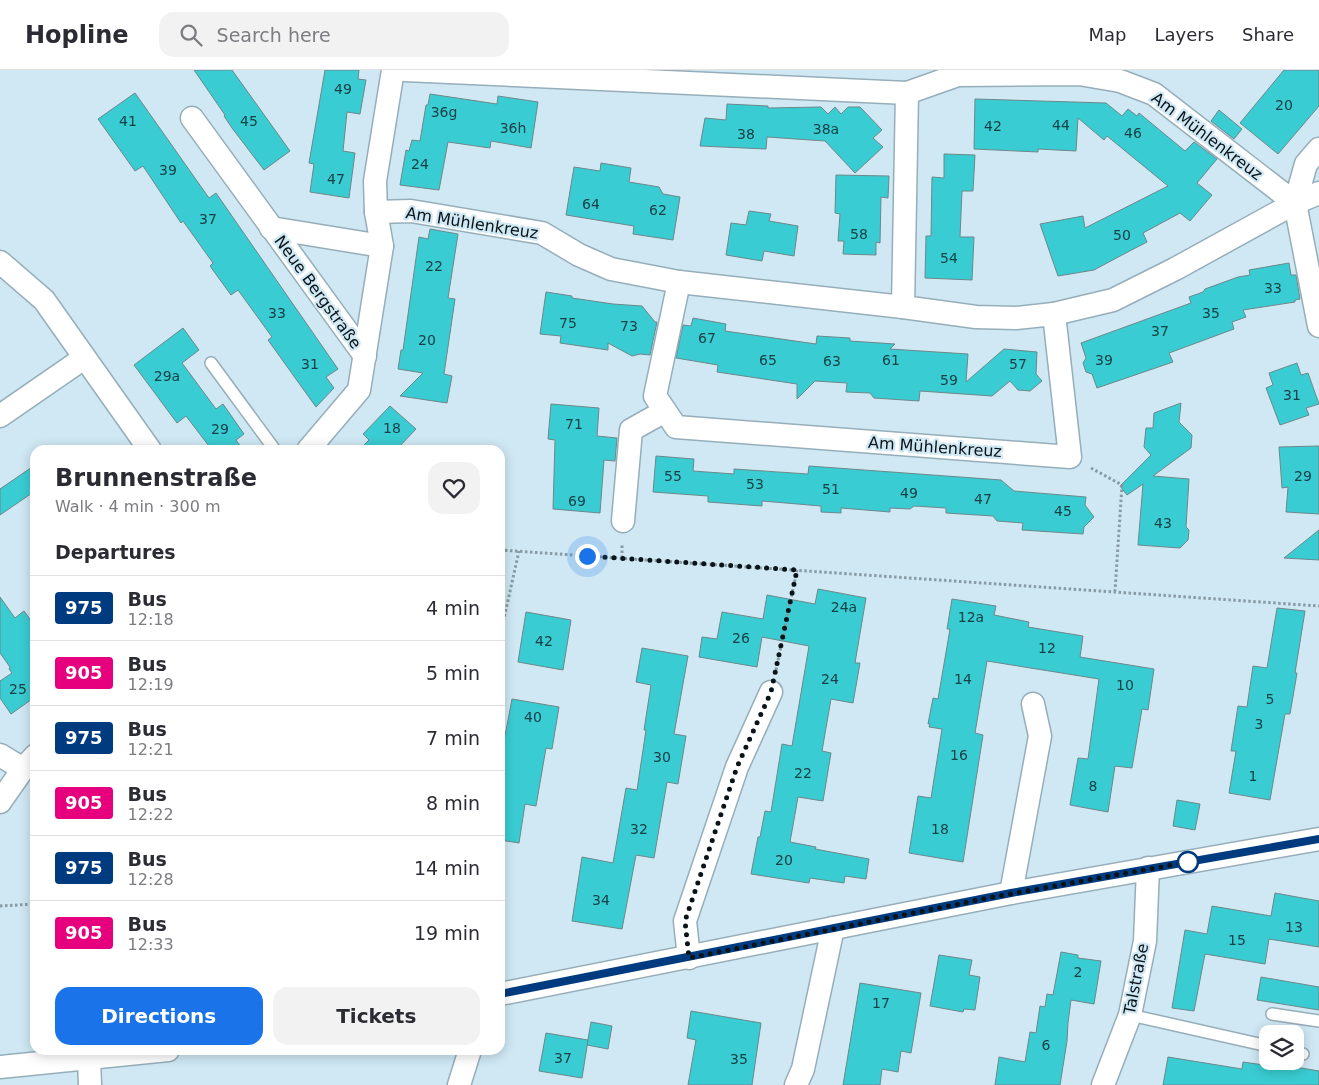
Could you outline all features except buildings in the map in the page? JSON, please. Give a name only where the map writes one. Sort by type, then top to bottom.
[{"type":"street","name":"Neue Bergstraße","points":[[312,445],[360,390],[382,246],[376,212],[375,181],[393,70]]},
{"type":"street","name":"Am Mühlenkreuz","points":[[405,70],[907,93],[958,75],[1079,74],[1120,81],[1154,94],[1295,203]]},
{"type":"street","points":[[903,307],[907,93]]},
{"type":"street","name":"Neue Bergstraße","points":[[192,118],[365,356]]},
{"type":"street","points":[[1319,149],[1306,164],[1295,203],[1319,326]]},
{"type":"street","name":"Am Mühlenkreuz","points":[[376,212],[411,211],[542,232],[579,255],[611,269],[679,282],[976,317],[1016,318],[1054,314],[1113,300],[1175,269],[1295,203],[1319,193]]},
{"type":"street","name":"Neue Bergstraße","points":[[271,228],[382,246]]},
{"type":"street","points":[[0,262],[44,300],[146,445]]},
{"type":"street","name":"Am Mühlenkreuz","points":[[679,282],[655,396],[676,427],[1070,457]]},
{"type":"street","points":[[1054,314],[1070,457]]},
{"type":"street","points":[[0,416],[84,358]]},
{"type":"street","points":[[623,521],[632,430],[665,411]]},
{"type":"street","points":[[689,958],[685,921],[737,767],[771,692]]},
{"type":"street","points":[[1011,893],[1040,736],[1033,704]]},
{"type":"street","points":[[0,755],[29,762],[0,802]]},
{"type":"street","points":[[505,993],[1011,893],[1319,839]]},
{"type":"street","name":"Talstraße","points":[[1103,1085],[1130,1016],[1145,941],[1148,868]]},
{"type":"street","points":[[796,1085],[803,1069],[833,928]]},
{"type":"street","points":[[0,1067],[124,1055]]},
{"type":"street","points":[[459,1085],[468,1055]]},
{"type":"street","points":[[89,1059],[90,1085]]},
{"type":"lane","points":[[212,363],[271,445]]},
{"type":"lane","points":[[1272,1014],[1319,1021]]},
{"type":"lane","points":[[1130,1016],[1259,1044]]},
{"type":"path","points":[[1070,457],[1122,485],[1114,591]]},
{"type":"path","points":[[505,550],[1319,606]]},
{"type":"path","points":[[505,612],[518,551]]},
{"type":"path","points":[[771,692],[797,570]]},
{"type":"path","points":[[0,906],[30,904]]},
{"type":"bus line","name":"975","points":[[505,993],[1011,893],[1319,839]]},
{"type":"route","points":[[587,556],[797,570],[771,692],[737,767],[685,921],[689,958],[993,897],[1194,861],[1188,862]]}]
